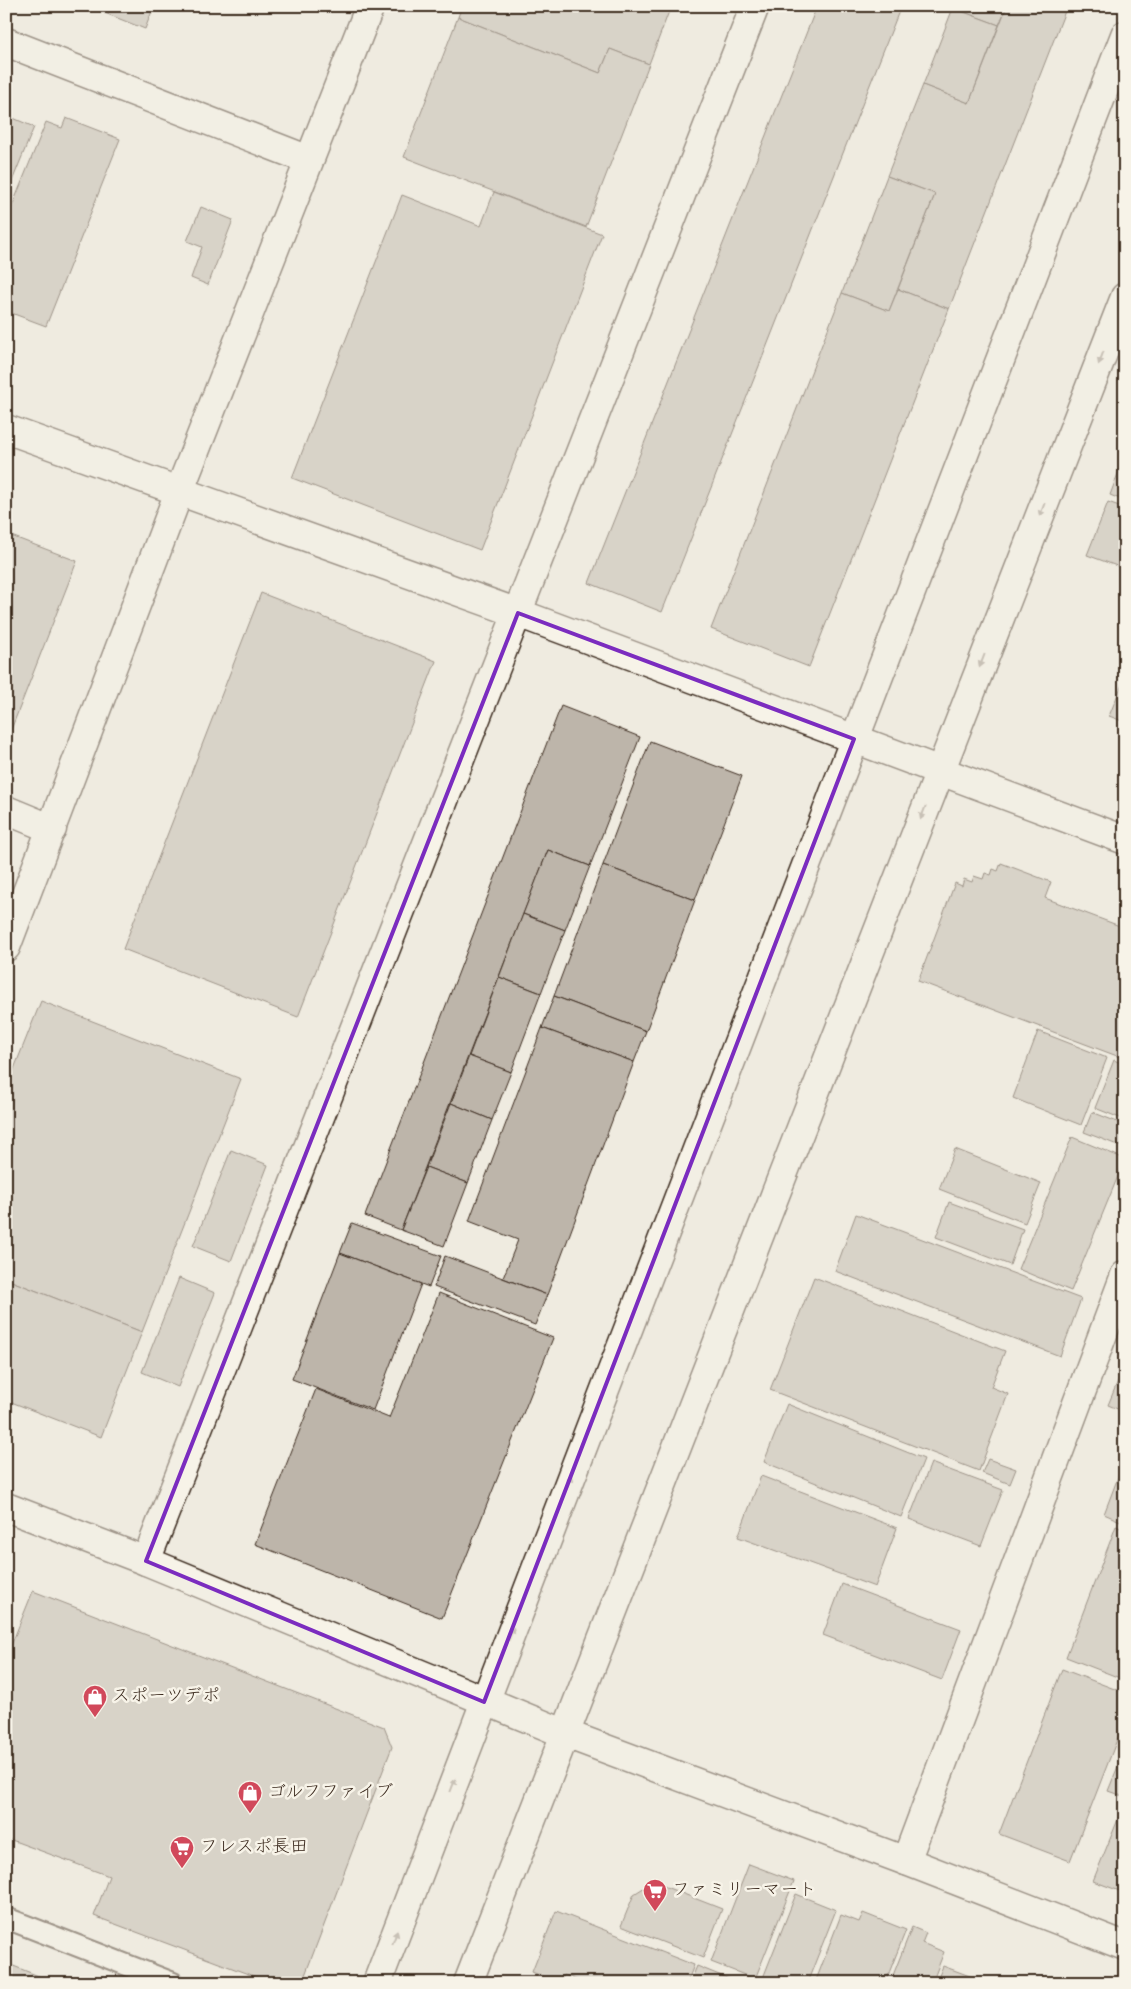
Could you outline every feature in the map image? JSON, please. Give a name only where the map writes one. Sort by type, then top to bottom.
[{"type":"street","points":[[6,947],[179,492],[370,6]]},
{"type":"street","points":[[146,1561],[754,6]]},
{"type":"street","points":[[377,1983],[1125,35]]},
{"type":"street","points":[[6,42],[309,160]]},
{"type":"street","points":[[468,1983],[1125,297]]},
{"type":"street","points":[[6,428],[518,613],[1125,840]]},
{"type":"street","points":[[6,810],[52,830]]},
{"type":"street","points":[[906,1861],[1125,1275]]},
{"type":"street","points":[[6,1507],[146,1561],[484,1702],[906,1861],[1125,1946]]},
{"type":"lane","points":[[6,1918],[172,1983]]},
{"type":"highlighted area","points":[[518,613],[854,739],[484,1702],[146,1561]]},
{"type":"building","points":[[87,6],[154,6],[145,29]]},
{"type":"building","points":[[462,6],[671,6],[649,64],[610,49],[600,73],[458,17]]},
{"type":"building","points":[[817,6],[901,6],[662,612],[589,583]]},
{"type":"building","points":[[953,6],[1007,6],[999,25],[953,8]]},
{"type":"building","points":[[1007,6],[1067,6],[949,309],[898,289],[935,194],[887,176],[923,85],[969,103]]},
{"type":"building","points":[[953,8],[999,25],[969,103],[923,85]]},
{"type":"building","points":[[458,17],[600,73],[610,49],[649,64],[586,227],[404,157]]},
{"type":"building","points":[[6,115],[34,127],[6,196]]},
{"type":"building","points":[[66,118],[120,139],[46,326],[6,311],[6,221],[46,122],[62,128]]},
{"type":"building","points":[[887,176],[935,194],[889,311],[842,293]]},
{"type":"building","points":[[494,192],[602,234],[480,550],[292,478],[402,195],[481,226]]},
{"type":"building","points":[[201,207],[233,220],[208,285],[191,278],[202,247],[187,241]]},
{"type":"building","points":[[898,289],[949,309],[809,667],[711,629],[842,293],[889,311]]},
{"type":"building","points":[[1125,455],[1125,501],[1110,495]]},
{"type":"building","points":[[1108,502],[1125,508],[1125,569],[1087,555]]},
{"type":"building","points":[[6,534],[77,561],[7,740],[6,740]]},
{"type":"building","points":[[261,593],[436,661],[298,1017],[123,949]]},
{"type":"building","points":[[1125,677],[1125,722],[1109,716]]},
{"type":"building","points":[[561,706],[640,737],[590,866],[548,850],[401,1230],[365,1216]]},
{"type":"building","points":[[650,741],[742,776],[695,900],[603,865]]},
{"type":"building","points":[[548,850],[590,866],[565,930],[523,914]]},
{"type":"building","points":[[1001,863],[1051,882],[1045,898],[1125,928],[1125,1059],[918,981],[955,883],[962,886],[964,879],[972,882],[974,876],[983,879],[985,873],[991,875],[993,869],[998,871]]},
{"type":"building","points":[[603,865],[695,900],[646,1031],[554,996]]},
{"type":"building","points":[[523,914],[565,930],[541,993],[499,977]]},
{"type":"building","points":[[499,977],[541,993],[511,1072],[469,1056]]},
{"type":"building","points":[[554,996],[646,1031],[634,1062],[542,1028]]},
{"type":"building","points":[[41,1001],[241,1079],[142,1332],[6,1279],[6,1089]]},
{"type":"building","points":[[542,1028],[634,1062],[547,1295],[503,1278],[518,1240],[469,1221]]},
{"type":"building","points":[[1038,1031],[1107,1058],[1081,1125],[1013,1098]]},
{"type":"building","points":[[469,1056],[511,1072],[492,1120],[451,1103]]},
{"type":"building","points":[[1114,1060],[1125,1065],[1125,1120],[1095,1108]]},
{"type":"building","points":[[451,1103],[492,1120],[468,1183],[426,1167]]},
{"type":"building","points":[[1092,1112],[1125,1125],[1125,1148],[1084,1132]]},
{"type":"building","points":[[1072,1137],[1125,1159],[1071,1291],[1018,1269]]},
{"type":"building","points":[[955,1149],[1041,1183],[1025,1223],[939,1189]]},
{"type":"building","points":[[231,1150],[268,1165],[231,1261],[193,1246]]},
{"type":"building","points":[[426,1167],[468,1183],[444,1246],[401,1230]]},
{"type":"building","points":[[949,1202],[1023,1229],[1010,1265],[936,1237]]},
{"type":"building","points":[[856,1214],[1081,1299],[1060,1356],[835,1271]]},
{"type":"building","points":[[352,1223],[441,1256],[429,1287],[340,1253]]},
{"type":"building","points":[[340,1253],[421,1284],[373,1410],[292,1379]]},
{"type":"building","points":[[445,1256],[547,1295],[535,1325],[434,1287]]},
{"type":"building","points":[[814,1277],[1005,1351],[991,1387],[1008,1394],[979,1471],[770,1390]]},
{"type":"building","points":[[179,1278],[215,1293],[178,1387],[142,1372]]},
{"type":"building","points":[[6,1279],[142,1332],[101,1437],[6,1400]]},
{"type":"building","points":[[439,1293],[553,1338],[442,1618],[255,1544],[316,1389],[389,1418]]},
{"type":"building","points":[[1125,1364],[1125,1412],[1108,1405]]},
{"type":"building","points":[[787,1404],[924,1459],[901,1517],[764,1462]]},
{"type":"building","points":[[988,1459],[1016,1469],[1010,1484],[982,1473]]},
{"type":"building","points":[[1125,1459],[1125,1523],[1104,1514]]},
{"type":"building","points":[[931,1463],[1003,1490],[981,1546],[909,1519]]},
{"type":"building","points":[[761,1476],[897,1528],[875,1587],[738,1537]]},
{"type":"building","points":[[1116,1526],[1125,1530],[1125,1680],[1066,1657]]},
{"type":"building","points":[[842,1584],[961,1629],[942,1680],[823,1635]]},
{"type":"building","name":"フレスポ長田","points":[[33,1591],[384,1727],[392,1747],[302,1983],[272,1983],[94,1916],[109,1876],[6,1838],[6,1658]]},
{"type":"building","points":[[1062,1669],[1125,1693],[1125,1719],[1070,1861],[999,1834]]},
{"type":"building","points":[[1125,1749],[1125,1797],[1108,1791]]},
{"type":"building","points":[[1123,1807],[1125,1808],[1125,1893],[1093,1881]]},
{"type":"building","points":[[749,1864],[794,1881],[755,1979],[711,1962]]},
{"type":"building","points":[[653,1882],[722,1909],[703,1958],[621,1926],[634,1894]]},
{"type":"building","points":[[796,1894],[836,1910],[807,1983],[761,1983]]},
{"type":"building","points":[[556,1911],[694,1965],[687,1983],[585,1983],[564,1975],[561,1983],[559,1983],[532,1972]]},
{"type":"building","points":[[863,1913],[906,1930],[885,1983],[815,1983],[841,1915],[859,1922]]},
{"type":"building","points":[[912,1927],[926,1933],[922,1943],[944,1952],[932,1983],[890,1983]]},
{"type":"building","points":[[6,1963],[56,1983],[6,1983]]},
{"type":"building","points":[[697,1966],[739,1983],[690,1983]]},
{"type":"building","points":[[943,1966],[983,1981],[982,1983],[936,1983]]},
{"type":"place","name":"スポーツデポ","points":[[95,1718]]},
{"type":"place","name":"ゴルフファイブ","points":[[250,1814]]},
{"type":"place","name":"フレスポ長田","points":[[182,1869]]},
{"type":"place","name":"ファミリーマート","points":[[655,1912]]}]
